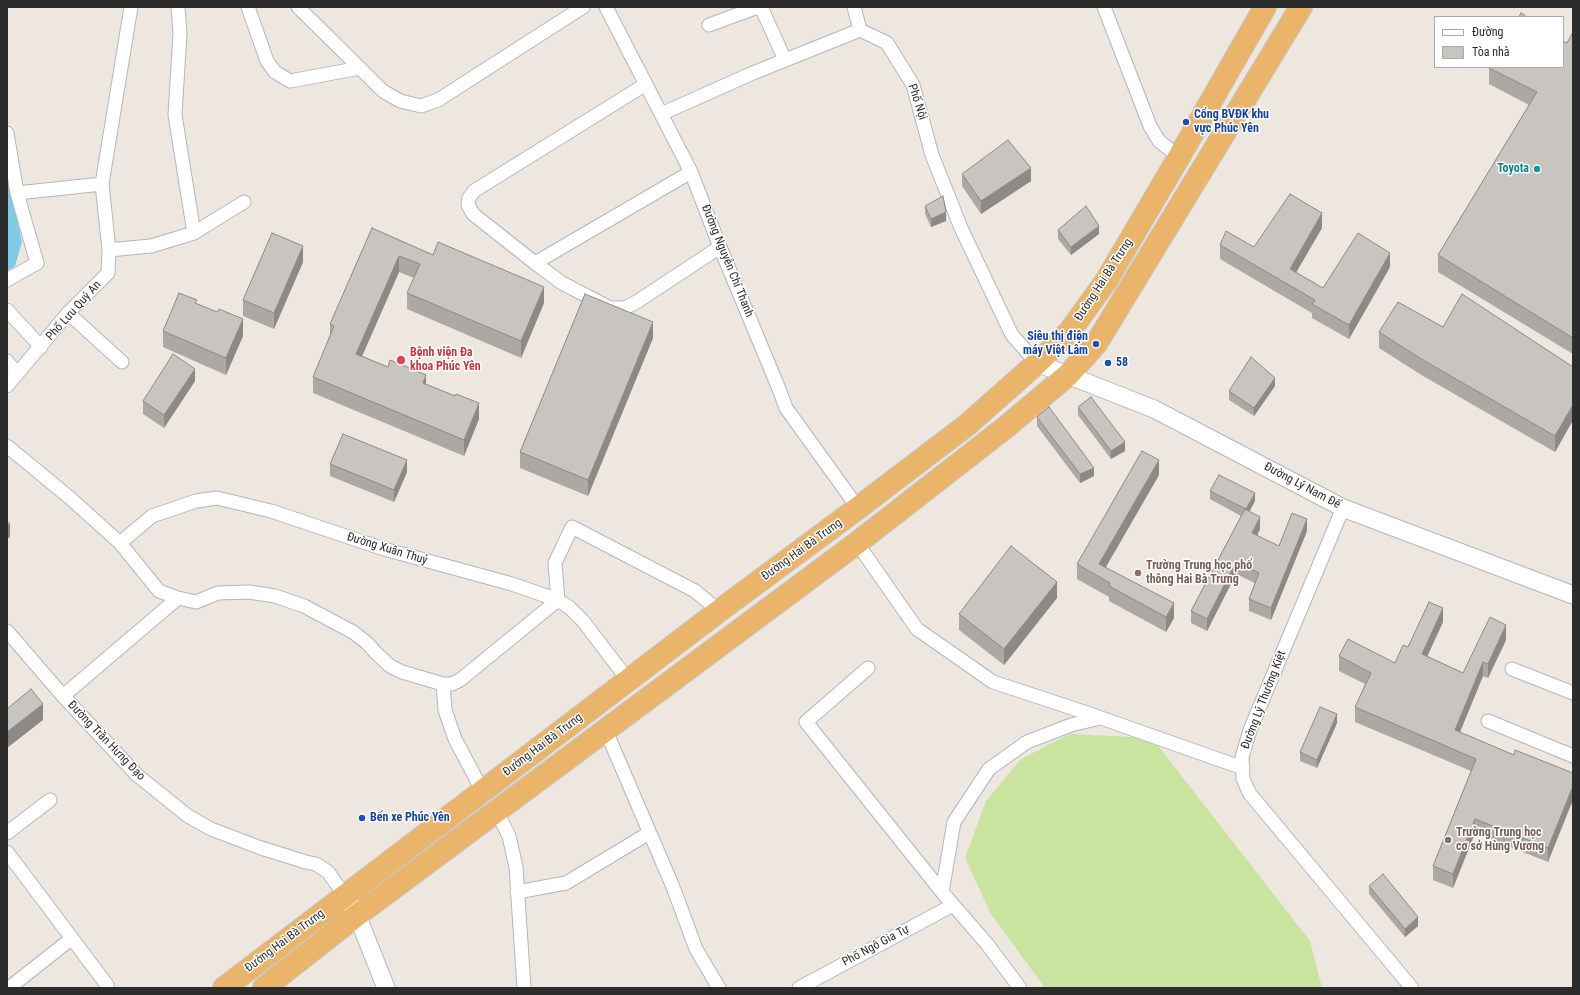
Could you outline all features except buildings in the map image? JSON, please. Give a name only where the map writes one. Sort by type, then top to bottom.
[{"type":"highway","name":"Đường Hai Bà Trưng","points":[[224,988],[482,790],[858,508],[967,424],[1037,363],[1070,331],[1106,281],[1265,7]]},
{"type":"highway","name":"Đường Hai Bà Trưng","points":[[264,988],[357,915],[858,543],[1006,427],[1068,374],[1096,344],[1301,7]]},
{"type":"highway","points":[[1179,157],[1204,168]]},
{"type":"highway","points":[[719,611],[736,634]]},
{"type":"street","name":"Phố Lưu Quý An","points":[[7,386],[68,313],[108,273],[109,250],[102,184],[131,7]]},
{"type":"street","points":[[178,7],[180,33],[176,115],[194,233]]},
{"type":"street","points":[[248,7],[267,61],[275,72],[290,81],[360,68]]},
{"type":"street","points":[[298,7],[383,91],[400,101],[421,106],[438,100],[583,7]]},
{"type":"street","name":"Đường Nguyễn Chí Thanh","points":[[606,7],[691,172],[786,408],[858,508]]},
{"type":"street","points":[[709,25],[759,7],[785,60]]},
{"type":"street","points":[[661,114],[785,60],[860,30],[854,7]]},
{"type":"street","points":[[1104,7],[1150,126],[1159,141],[1179,157]]},
{"type":"street","name":"Phố Nội","points":[[860,30],[887,43],[913,85],[932,155],[961,228],[1012,335],[1037,363]]},
{"type":"street","points":[[646,84],[474,191],[469,198],[468,205],[473,214],[534,263],[562,283],[610,308],[625,308],[638,301],[720,247]]},
{"type":"street","points":[[7,133],[17,193],[37,263],[7,280]]},
{"type":"street","points":[[534,263],[691,172]]},
{"type":"street","points":[[17,193],[102,184]]},
{"type":"street","points":[[109,250],[151,246],[194,233],[244,202]]},
{"type":"street","points":[[7,310],[41,347]]},
{"type":"street","points":[[68,313],[122,362]]},
{"type":"street","points":[[7,361],[17,374]]},
{"type":"street","name":"Đường Lý Nam Đế","points":[[1037,363],[1154,409],[1343,508],[1573,595]]},
{"type":"street","points":[[7,446],[70,498],[120,543],[159,591],[178,598],[196,602],[218,593],[249,592],[275,596],[304,606],[353,632],[367,643],[390,666],[402,672],[443,684],[452,684],[460,680],[558,600],[555,563],[572,528],[695,590],[719,611]]},
{"type":"street","name":"Đường Xuân Thuỷ","points":[[120,543],[152,516],[196,501],[217,498],[271,511],[384,549],[512,584],[558,600],[570,608],[583,621],[628,680]]},
{"type":"street","name":"Đường Lý Thường Kiệt","points":[[1343,508],[1250,730],[1242,756],[1243,778],[1250,794],[1412,988]]},
{"type":"street","points":[[858,543],[917,629],[993,682],[1243,768]]},
{"type":"street","points":[[63,696],[178,598]]},
{"type":"street","name":"Đường Trần Hưng Đạo","points":[[7,631],[63,696],[137,775],[188,816],[211,829],[261,848],[316,864],[328,872],[345,896]]},
{"type":"street","points":[[868,668],[806,722],[942,892],[987,944],[1020,988]]},
{"type":"street","points":[[1512,669],[1573,693]]},
{"type":"street","points":[[443,684],[446,710],[455,739],[482,790]]},
{"type":"street","points":[[942,892],[954,822],[989,769],[1027,742],[1071,725],[1100,718]]},
{"type":"street","points":[[1488,721],[1572,753]]},
{"type":"street","points":[[606,731],[673,887],[696,949],[718,988]]},
{"type":"street","points":[[7,834],[50,800]]},
{"type":"street","points":[[497,812],[509,836],[516,867],[524,988]]},
{"type":"street","points":[[517,892],[566,883],[649,833]]},
{"type":"street","points":[[7,852],[107,985]]},
{"type":"street","points":[[345,896],[357,915],[386,988]]},
{"type":"street","name":"Phố Ngô Gia Tự","points":[[799,988],[953,904]]},
{"type":"street","points":[[9,988],[71,939]]},
{"type":"green space","points":[[1070,734],[1152,738],[1310,941],[1322,988],[1045,988],[991,914],[965,858],[986,801],[1021,759]]},
{"type":"water","points":[[7,169],[22,242],[15,266],[7,271]]},
{"type":"place","name":"Cổng BVĐK khu vực Phúc Yên","points":[[1186,122]]},
{"type":"place","name":"Toyota","points":[[1537,169]]},
{"type":"place","name":"Siêu thị điện máy Việt Lâm","points":[[1096,344]]},
{"type":"place","name":"Bệnh viện Đa khoa Phúc Yên","points":[[401,360]]},
{"type":"place","name":"58","points":[[1108,363]]},
{"type":"place","name":"Trường Trung học phổ thông Hai Bà Trưng","points":[[1138,573]]},
{"type":"place","name":"Bến xe Phúc Yên","points":[[362,818]]},
{"type":"place","name":"Trường Trung học cơ sở Hùng Vương","points":[[1448,840]]}]
